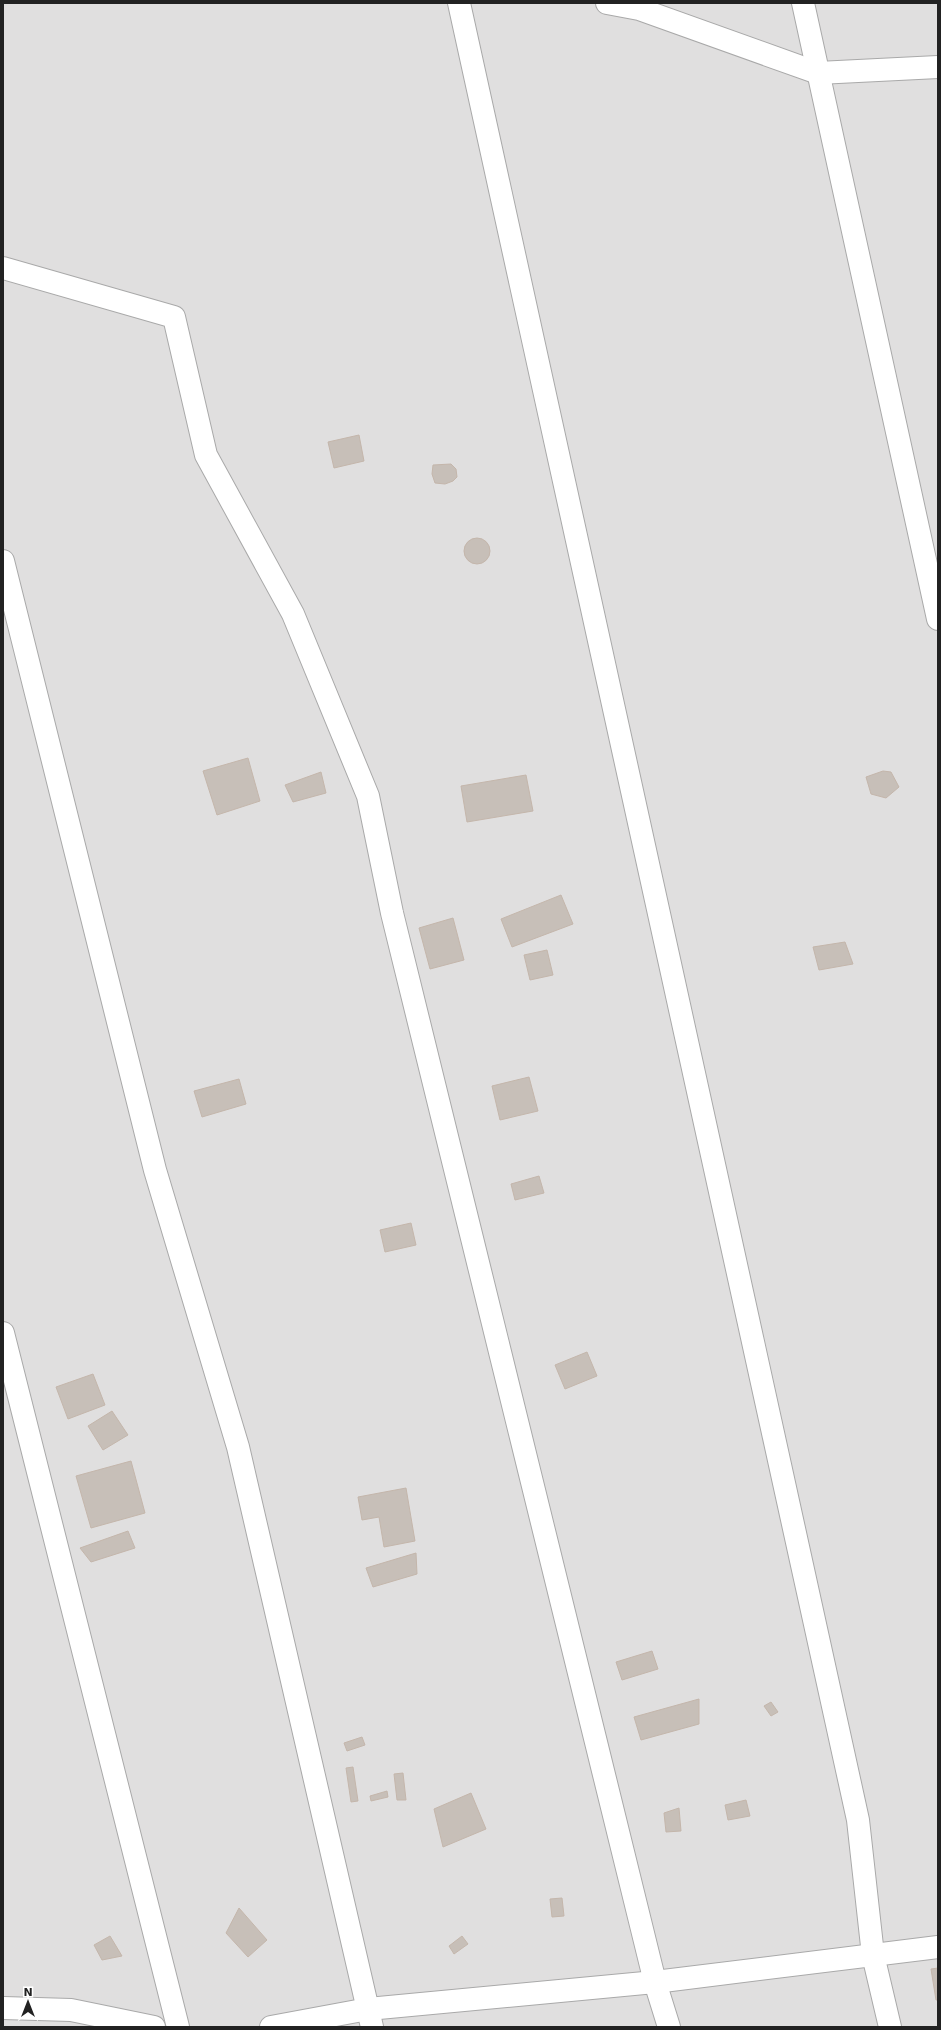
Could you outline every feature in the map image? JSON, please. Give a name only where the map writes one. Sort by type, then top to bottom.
[{"type":"street","points":[[459,3],[858,1820],[873,1955],[890,2027]]},
{"type":"street","points":[[607,3],[639,9],[818,73],[938,67]]},
{"type":"street","points":[[803,3],[938,619]]},
{"type":"street","points":[[3,268],[174,317],[206,455],[293,614],[368,796],[392,913],[655,1982],[669,2027]]},
{"type":"street","points":[[3,561],[155,1170],[238,1448],[370,2018]]},
{"type":"street","points":[[3,1333],[178,2027]]},
{"type":"street","points":[[272,2027],[370,2018],[938,1946]]},
{"type":"street","points":[[3,2008],[71,2010],[154,2027]]},
{"type":"shaded area","points":[[3,3],[938,3],[938,2027],[3,2027]]},
{"type":"building","points":[[359,435],[364,461],[334,468],[328,442]]},
{"type":"building","points":[[451,464],[456,469],[457,477],[453,481],[445,484],[435,483],[432,474],[433,465]]},
{"type":"building","points":[[477,538],[486,542],[490,551],[486,560],[477,564],[468,560],[464,551],[468,542]]},
{"type":"building","points":[[248,758],[260,801],[217,815],[203,771]]},
{"type":"building","points":[[883,771],[891,772],[899,787],[886,798],[871,794],[866,777]]},
{"type":"building","points":[[321,772],[326,793],[293,802],[285,785]]},
{"type":"building","points":[[526,775],[533,811],[467,822],[461,786]]},
{"type":"building","points":[[561,895],[573,924],[512,947],[501,919]]},
{"type":"building","points":[[453,918],[464,960],[430,969],[419,928]]},
{"type":"building","points":[[845,942],[853,964],[819,970],[813,947]]},
{"type":"building","points":[[547,950],[553,975],[530,980],[524,955]]},
{"type":"building","points":[[529,1077],[538,1111],[500,1120],[492,1086]]},
{"type":"building","points":[[239,1079],[246,1104],[202,1117],[194,1091]]},
{"type":"building","points":[[539,1176],[544,1193],[515,1200],[511,1184]]},
{"type":"building","points":[[411,1223],[416,1245],[385,1252],[380,1230]]},
{"type":"building","points":[[587,1352],[597,1376],[565,1389],[555,1365]]},
{"type":"building","points":[[93,1374],[105,1405],[68,1419],[56,1387]]},
{"type":"building","points":[[112,1411],[128,1435],[103,1450],[88,1426]]},
{"type":"building","points":[[131,1461],[145,1513],[91,1528],[76,1476]]},
{"type":"building","points":[[406,1488],[415,1541],[384,1547],[379,1517],[362,1520],[358,1497]]},
{"type":"building","points":[[128,1531],[135,1548],[91,1562],[80,1548]]},
{"type":"building","points":[[416,1553],[417,1574],[373,1587],[366,1568]]},
{"type":"building","points":[[652,1651],[658,1669],[622,1680],[616,1662]]},
{"type":"building","points":[[699,1699],[699,1724],[641,1740],[634,1717]]},
{"type":"building","points":[[771,1702],[778,1712],[771,1716],[764,1706]]},
{"type":"building","points":[[362,1737],[365,1745],[347,1751],[344,1743]]},
{"type":"building","points":[[353,1767],[358,1801],[351,1802],[346,1768]]},
{"type":"building","points":[[403,1773],[406,1800],[397,1800],[394,1774]]},
{"type":"building","points":[[387,1791],[388,1797],[371,1801],[370,1796]]},
{"type":"building","points":[[471,1793],[486,1829],[443,1847],[434,1809]]},
{"type":"building","points":[[746,1800],[750,1816],[728,1820],[725,1805]]},
{"type":"building","points":[[679,1808],[681,1831],[666,1832],[664,1813]]},
{"type":"building","points":[[562,1898],[564,1916],[552,1917],[550,1899]]},
{"type":"building","points":[[239,1908],[267,1940],[248,1957],[226,1933]]},
{"type":"building","points":[[110,1936],[122,1956],[102,1960],[94,1945]]},
{"type":"building","points":[[462,1936],[468,1944],[454,1954],[449,1946]]},
{"type":"building","points":[[938,1968],[938,2000],[936,2000],[931,1969]]}]
